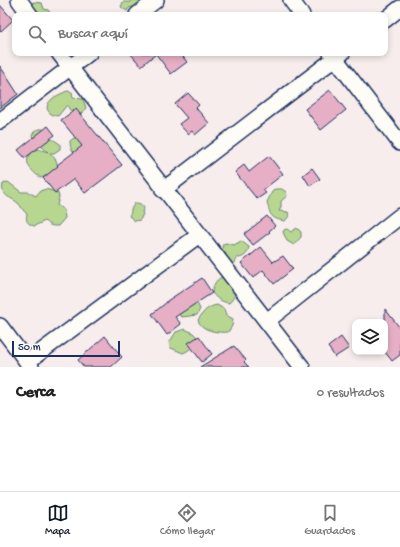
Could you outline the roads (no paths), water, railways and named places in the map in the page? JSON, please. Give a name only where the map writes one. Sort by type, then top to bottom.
[{"type":"street","points":[[19,0],[28,12]]},
{"type":"street","points":[[141,12],[156,0]]},
{"type":"street","points":[[291,0],[300,12]]},
{"type":"street","points":[[388,18],[400,8]]},
{"type":"street","points":[[60,56],[302,367]]},
{"type":"street","points":[[0,121],[85,56]]},
{"type":"street","points":[[163,190],[335,56]]},
{"type":"street","points":[[337,56],[400,143]]},
{"type":"street","points":[[267,321],[400,216]]},
{"type":"street","points":[[0,326],[29,364],[198,234]]}]
